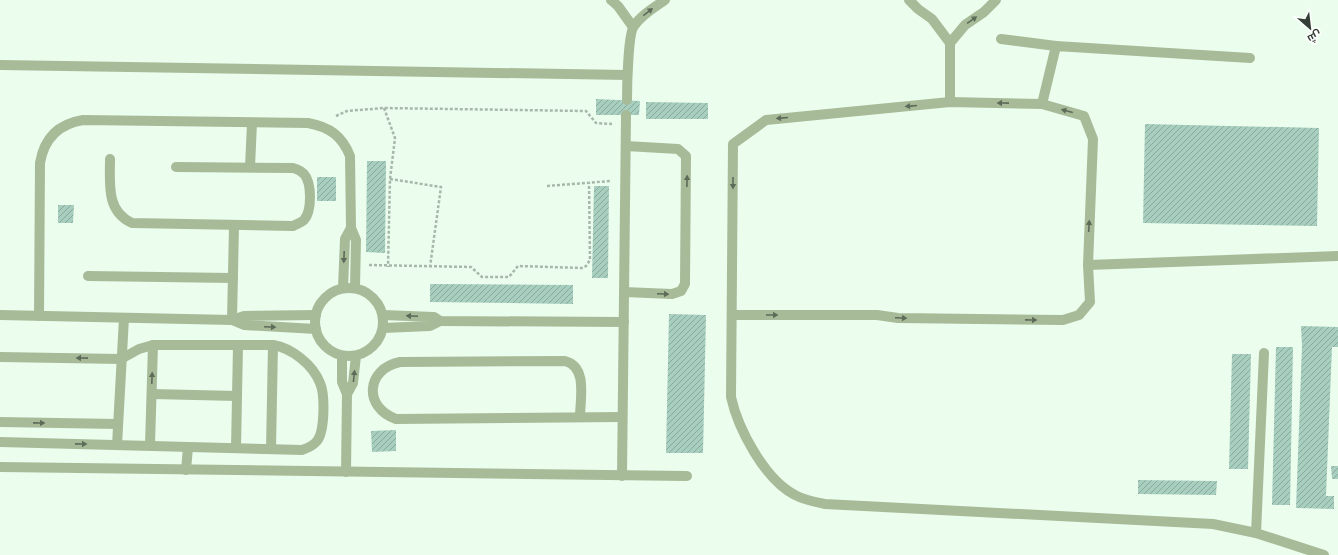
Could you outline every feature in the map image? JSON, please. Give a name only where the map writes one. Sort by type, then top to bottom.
[{"type":"lane","points":[[611,0],[618,6],[633,27]]},
{"type":"lane","points":[[627,100],[627,75],[633,27],[641,18],[666,0]]},
{"type":"lane","points":[[909,0],[918,9],[932,19],[950,43],[950,102]]},
{"type":"lane","points":[[950,43],[965,25],[984,12],[996,0]]},
{"type":"lane","points":[[1001,39],[1056,46],[1250,58]]},
{"type":"lane","points":[[1042,104],[1056,46]]},
{"type":"lane","points":[[0,65],[627,75]]},
{"type":"lane","points":[[733,315],[877,315],[898,318],[1063,320],[1079,315],[1090,302],[1088,265],[1093,139],[1084,116],[1042,104],[950,102],[766,120],[733,144],[733,315],[731,397],[734,413],[747,439],[771,476],[782,487],[795,495],[825,504],[1193,522],[1256,533],[1324,555]]},
{"type":"lane","points":[[39,316],[40,163],[46,142],[53,133],[72,122],[82,120],[320,125],[330,129],[346,146],[350,156],[352,168],[352,228],[356,240],[355,288]]},
{"type":"lane","points":[[622,476],[626,120]]},
{"type":"lane","points":[[250,167],[252,123]]},
{"type":"lane","points":[[624,292],[672,294],[681,291],[686,284],[686,156],[678,149],[626,146]]},
{"type":"lane","points":[[110,159],[111,198],[118,214],[124,220],[132,223],[293,226],[304,220],[307,215],[309,184],[304,173],[293,168],[176,167]]},
{"type":"lane","points":[[232,320],[234,226]]},
{"type":"lane","points":[[343,288],[345,239],[352,228]]},
{"type":"lane","points":[[1088,265],[1338,256]]},
{"type":"lane","points":[[88,276],[233,278]]},
{"type":"lane","points":[[343,288],[355,288],[365,292],[373,298],[379,306],[383,315],[383,328],[380,337],[374,346],[366,352],[356,356],[342,356],[325,347],[319,339],[316,329],[316,315],[319,306],[334,292],[343,288]]},
{"type":"lane","points":[[0,315],[232,320],[244,316],[316,315]]},
{"type":"lane","points":[[383,315],[434,317],[440,321]]},
{"type":"lane","points":[[117,445],[124,318]]},
{"type":"lane","points":[[232,320],[244,325],[316,329]]},
{"type":"lane","points":[[383,328],[430,326],[440,321],[624,322]]},
{"type":"lane","points":[[150,445],[153,345]]},
{"type":"lane","points":[[0,357],[121,359],[139,349],[153,345],[274,345],[287,348],[299,356],[319,380],[323,392],[322,431],[317,442],[302,450],[0,442]]},
{"type":"lane","points":[[236,448],[238,345]]},
{"type":"lane","points":[[272,449],[274,345]]},
{"type":"lane","points":[[1256,533],[1264,353]]},
{"type":"lane","points":[[342,356],[342,382],[348,394]]},
{"type":"lane","points":[[346,472],[348,394],[353,383],[356,356]]},
{"type":"lane","points":[[580,417],[580,373],[574,365],[565,361],[400,362],[383,368],[374,384],[373,393],[375,402],[387,416],[396,419],[622,417]]},
{"type":"lane","points":[[152,394],[237,396]]},
{"type":"lane","points":[[0,422],[118,424]]},
{"type":"lane","points":[[186,470],[188,446]]},
{"type":"lane","points":[[0,467],[687,476]]},
{"type":"path","points":[[320,125],[347,111],[384,108],[586,111],[598,123],[626,120]]},
{"type":"path","points":[[384,108],[395,138],[390,179],[388,267]]},
{"type":"path","points":[[390,179],[440,187],[430,267]]},
{"type":"path","points":[[547,186],[625,180]]},
{"type":"path","points":[[356,264],[388,267],[471,267],[482,277],[509,277],[518,266],[583,268],[590,260],[589,183]]},
{"type":"building","points":[[596,99],[640,101],[639,115],[596,115]]},
{"type":"building","points":[[646,102],[708,103],[708,119],[646,119]]},
{"type":"building","points":[[1145,124],[1319,128],[1317,226],[1143,223]]},
{"type":"building","points":[[367,161],[386,161],[385,253],[366,252]]},
{"type":"building","points":[[317,177],[336,177],[336,201],[317,201]]},
{"type":"building","points":[[594,186],[609,186],[608,278],[592,278]]},
{"type":"building","points":[[58,205],[74,205],[73,223],[58,223]]},
{"type":"building","points":[[430,284],[573,285],[573,304],[430,302]]},
{"type":"building","points":[[669,314],[706,315],[703,453],[666,453]]},
{"type":"building","points":[[1301,326],[1338,327],[1338,347],[1332,347],[1326,496],[1334,496],[1334,509],[1296,508],[1302,346]]},
{"type":"building","points":[[1276,347],[1293,347],[1290,505],[1272,505]]},
{"type":"building","points":[[1232,354],[1251,354],[1248,469],[1229,469]]},
{"type":"building","points":[[396,430],[396,451],[372,452],[371,431]]},
{"type":"building","points":[[1331,466],[1338,466],[1338,479],[1332,479]]},
{"type":"building","points":[[1138,480],[1217,481],[1216,495],[1138,494]]}]
